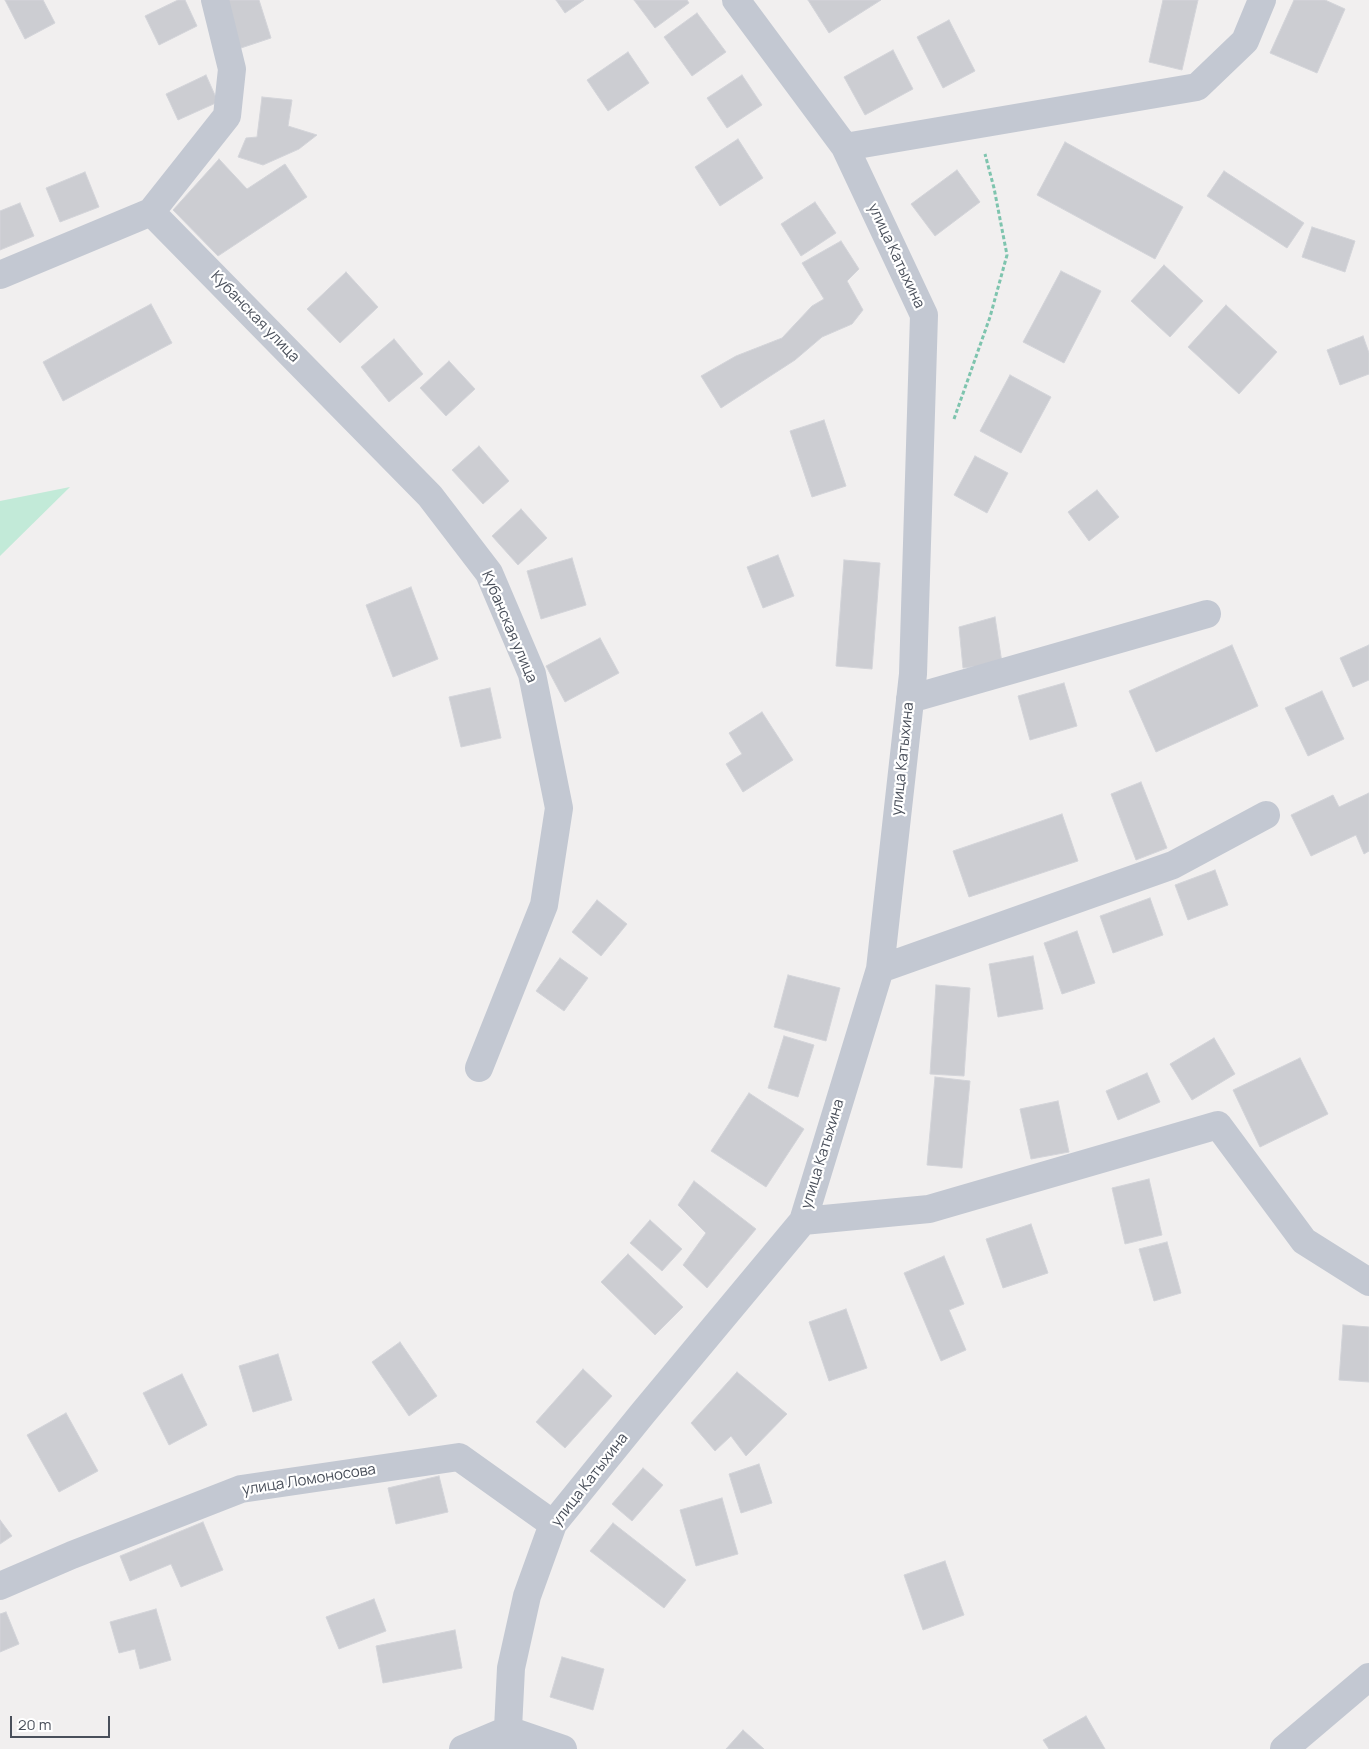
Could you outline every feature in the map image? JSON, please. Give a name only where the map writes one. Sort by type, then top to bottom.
[{"type":"street","points":[[0,275],[151,212],[227,116],[232,69],[215,0]]},
{"type":"street","name":"улица Катыхина","points":[[507,1740],[511,1668],[527,1596],[553,1524],[803,1221],[880,969],[914,664],[924,315],[844,147],[736,0]]},
{"type":"street","points":[[844,147],[1197,87],[1245,41],[1262,0]]},
{"type":"street","name":"Кубанская улица","points":[[151,212],[430,496],[489,573],[532,674],[559,808],[544,905],[479,1068]]},
{"type":"street","points":[[910,699],[1207,614]]},
{"type":"street","points":[[880,969],[1172,865],[1266,815]]},
{"type":"street","points":[[803,1221],[929,1209],[1218,1125],[1304,1241],[1369,1282]]},
{"type":"street","name":"улица Ломоносова","points":[[0,1586],[72,1555],[241,1489],[460,1457],[553,1524]]},
{"type":"street","points":[[1284,1749],[1369,1677]]},
{"type":"street","points":[[463,1749],[507,1740],[563,1749]]},
{"type":"path","points":[[953,424],[990,317],[1007,255],[994,188],[976,125]]},
{"type":"green space","points":[[70,487],[0,556],[0,501]]},
{"type":"building","points":[[5,0],[43,0],[55,23],[25,39]]},
{"type":"building","points":[[178,0],[185,0],[197,26],[159,45],[145,16]]},
{"type":"building","points":[[223,0],[259,0],[271,38],[238,49]]},
{"type":"building","points":[[556,0],[584,0],[565,13]]},
{"type":"building","points":[[634,0],[687,0],[689,3],[655,28]]},
{"type":"building","points":[[808,0],[881,0],[829,33]]},
{"type":"building","points":[[1163,0],[1198,0],[1182,70],[1149,62]]},
{"type":"building","points":[[1294,0],[1325,0],[1345,9],[1317,73],[1270,53]]},
{"type":"building","points":[[697,13],[726,52],[692,76],[664,37]]},
{"type":"building","points":[[949,20],[975,71],[943,88],[917,37]]},
{"type":"building","points":[[893,50],[913,89],[865,115],[844,77]]},
{"type":"building","points":[[628,52],[649,83],[608,111],[587,80]]},
{"type":"building","points":[[206,75],[218,102],[178,120],[166,94]]},
{"type":"building","points":[[742,75],[762,105],[727,128],[707,98]]},
{"type":"building","points":[[262,97],[292,100],[288,126],[317,135],[299,149],[263,165],[238,157],[246,138],[257,137]]},
{"type":"building","points":[[738,139],[763,178],[720,206],[695,167]]},
{"type":"building","points":[[1065,142],[1183,207],[1155,259],[1037,195]]},
{"type":"building","points":[[219,159],[247,189],[285,164],[307,197],[218,256],[173,210]]},
{"type":"building","points":[[957,170],[980,202],[935,236],[911,204]]},
{"type":"building","points":[[1224,171],[1304,223],[1287,248],[1207,196]]},
{"type":"building","points":[[85,172],[99,207],[60,222],[46,188]]},
{"type":"building","points":[[815,202],[836,233],[801,256],[781,224]]},
{"type":"building","points":[[20,203],[34,236],[0,250],[0,211]]},
{"type":"building","points":[[1312,227],[1355,241],[1345,272],[1302,257]]},
{"type":"building","points":[[841,241],[859,269],[847,281],[863,310],[852,324],[822,337],[795,360],[721,408],[701,376],[736,356],[782,338],[812,306],[824,299],[802,263]]},
{"type":"building","points":[[1164,265],[1203,301],[1170,337],[1131,301]]},
{"type":"building","points":[[1061,271],[1101,291],[1064,363],[1023,342]]},
{"type":"building","points":[[346,272],[378,307],[340,343],[307,309]]},
{"type":"building","points":[[151,304],[172,343],[63,401],[43,362]]},
{"type":"building","points":[[1226,305],[1277,352],[1239,394],[1188,347]]},
{"type":"building","points":[[1363,336],[1369,353],[1369,374],[1340,385],[1327,350]]},
{"type":"building","points":[[394,339],[423,374],[389,402],[361,367]]},
{"type":"building","points":[[449,361],[475,389],[446,416],[420,388]]},
{"type":"building","points":[[1010,375],[1051,397],[1021,453],[980,431]]},
{"type":"building","points":[[824,420],[846,486],[812,497],[790,431]]},
{"type":"building","points":[[479,446],[509,481],[483,504],[452,470]]},
{"type":"building","points":[[975,456],[1008,473],[987,513],[954,495]]},
{"type":"building","points":[[1097,490],[1119,517],[1089,541],[1068,512]]},
{"type":"building","points":[[521,509],[547,538],[518,565],[492,536]]},
{"type":"building","points":[[778,555],[794,596],[763,608],[747,567]]},
{"type":"building","points":[[572,558],[586,605],[541,619],[527,571]]},
{"type":"building","points":[[844,560],[880,563],[872,669],[836,666]]},
{"type":"building","points":[[411,587],[438,659],[393,677],[366,605]]},
{"type":"building","points":[[995,617],[1002,663],[963,668],[959,627]]},
{"type":"building","points":[[600,638],[619,673],[565,702],[546,666]]},
{"type":"building","points":[[1232,645],[1258,706],[1156,752],[1129,691]]},
{"type":"building","points":[[1369,645],[1369,680],[1353,687],[1340,658]]},
{"type":"building","points":[[1064,683],[1077,726],[1030,740],[1018,696]]},
{"type":"building","points":[[490,688],[501,738],[461,747],[449,697]]},
{"type":"building","points":[[1322,691],[1344,739],[1308,756],[1285,708]]},
{"type":"building","points":[[762,712],[793,760],[743,792],[726,764],[742,754],[729,733]]},
{"type":"building","points":[[1141,782],[1167,848],[1136,860],[1111,794]]},
{"type":"building","points":[[1369,793],[1369,851],[1364,854],[1356,835],[1311,856],[1291,815],[1333,795],[1339,807]]},
{"type":"building","points":[[1062,814],[1078,861],[969,897],[953,851]]},
{"type":"building","points":[[1215,870],[1228,905],[1188,920],[1175,885]]},
{"type":"building","points":[[1150,898],[1163,935],[1113,953],[1100,916]]},
{"type":"building","points":[[597,900],[627,924],[601,956],[572,932]]},
{"type":"building","points":[[1077,931],[1095,983],[1062,994],[1044,943]]},
{"type":"building","points":[[1033,956],[1043,1009],[998,1017],[989,964]]},
{"type":"building","points":[[560,958],[588,978],[564,1011],[536,991]]},
{"type":"building","points":[[788,975],[840,988],[826,1041],[774,1027]]},
{"type":"building","points":[[936,985],[970,988],[964,1076],[930,1074]]},
{"type":"building","points":[[784,1036],[814,1045],[798,1097],[768,1088]]},
{"type":"building","points":[[1214,1038],[1235,1074],[1192,1100],[1170,1064]]},
{"type":"building","points":[[1300,1058],[1328,1114],[1260,1147],[1233,1090]]},
{"type":"building","points":[[1147,1073],[1160,1102],[1118,1120],[1106,1091]]},
{"type":"building","points":[[935,1077],[970,1081],[962,1168],[927,1165]]},
{"type":"building","points":[[749,1093],[804,1129],[766,1187],[711,1151]]},
{"type":"building","points":[[1058,1101],[1069,1152],[1031,1159],[1020,1109]]},
{"type":"building","points":[[1149,1179],[1162,1235],[1125,1244],[1112,1188]]},
{"type":"building","points":[[694,1181],[756,1229],[707,1288],[683,1265],[706,1233],[678,1205]]},
{"type":"building","points":[[650,1220],[682,1249],[662,1271],[630,1243]]},
{"type":"building","points":[[1031,1224],[1048,1273],[1003,1288],[986,1239]]},
{"type":"building","points":[[1167,1242],[1181,1293],[1154,1301],[1139,1249]]},
{"type":"building","points":[[628,1254],[683,1307],[655,1335],[601,1282]]},
{"type":"building","points":[[944,1256],[964,1304],[949,1310],[966,1350],[941,1361],[904,1273]]},
{"type":"building","points":[[846,1309],[867,1368],[829,1381],[809,1322]]},
{"type":"building","points":[[1343,1325],[1369,1327],[1369,1382],[1339,1380]]},
{"type":"building","points":[[400,1342],[437,1396],[409,1416],[372,1362]]},
{"type":"building","points":[[278,1354],[292,1400],[253,1412],[239,1366]]},
{"type":"building","points":[[583,1369],[612,1396],[565,1448],[536,1422]]},
{"type":"building","points":[[737,1372],[787,1414],[746,1456],[731,1436],[715,1451],[691,1423]]},
{"type":"building","points":[[182,1374],[207,1425],[169,1445],[143,1393]]},
{"type":"building","points":[[66,1413],[98,1471],[59,1492],[27,1435]]},
{"type":"building","points":[[759,1464],[772,1503],[741,1513],[729,1474]]},
{"type":"building","points":[[643,1468],[663,1485],[632,1521],[612,1504]]},
{"type":"building","points":[[439,1476],[448,1512],[396,1524],[388,1488]]},
{"type":"building","points":[[722,1498],[738,1554],[696,1566],[680,1510]]},
{"type":"building","points":[[0,1520],[12,1536],[0,1544]]},
{"type":"building","points":[[203,1522],[223,1570],[181,1587],[171,1564],[130,1581],[120,1556]]},
{"type":"building","points":[[613,1523],[686,1580],[664,1608],[590,1551]]},
{"type":"building","points":[[945,1561],[964,1615],[923,1630],[904,1575]]},
{"type":"building","points":[[374,1599],[386,1631],[339,1649],[326,1617]]},
{"type":"building","points":[[156,1609],[171,1660],[140,1669],[135,1649],[119,1653],[110,1622]]},
{"type":"building","points":[[6,1612],[19,1644],[0,1652],[0,1614]]},
{"type":"building","points":[[455,1630],[462,1668],[383,1683],[376,1646]]},
{"type":"building","points":[[562,1657],[604,1669],[593,1710],[550,1697]]},
{"type":"building","points":[[1086,1716],[1105,1749],[1049,1749],[1043,1740]]},
{"type":"building","points":[[743,1730],[764,1749],[726,1749]]}]
